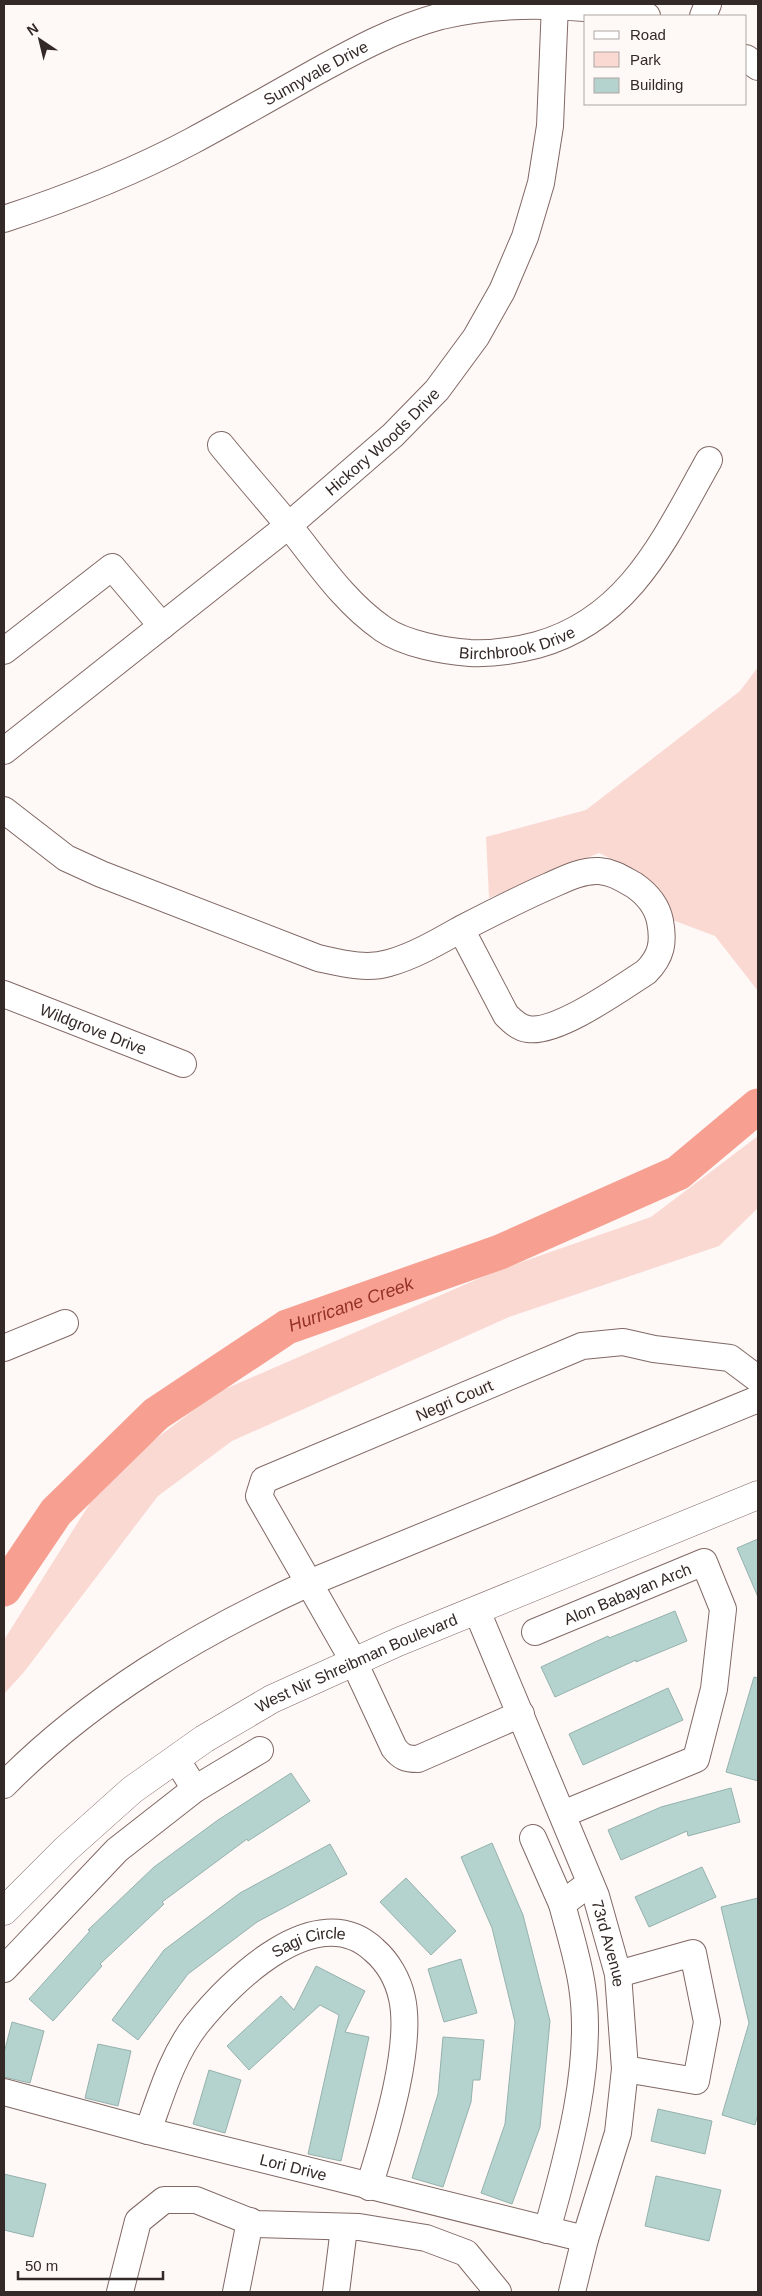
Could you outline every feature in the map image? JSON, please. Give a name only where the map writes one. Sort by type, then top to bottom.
[{"type":"main road","name":"West Nir Shreibman Boulevard","points":[[4,1911],[66,1849],[117,1803],[204,1739],[272,1699],[354,1662],[758,1495]]},
{"type":"street","name":"Sunnyvale Drive","points":[[4,218],[115,178],[190,142],[387,35],[440,17],[485,8],[555,5],[611,10],[641,15]]},
{"type":"street","name":"Hickory Woods Drive","points":[[4,751],[288,526],[393,436],[437,390],[476,337],[502,291],[525,237],[541,183],[550,126],[555,5]]},
{"type":"street","points":[[747,59],[758,67]]},
{"type":"street","name":"Birchbrook Drive","points":[[221,445],[338,589],[384,630],[420,644],[447,651],[482,654],[514,651],[548,642],[579,630],[613,605],[642,574],[665,538],[709,460]]},
{"type":"street","points":[[4,651],[112,568],[162,626]]},
{"type":"street","points":[[4,810],[66,858],[101,874],[326,960],[366,966],[388,964],[412,954],[461,929],[520,899],[580,873],[598,871],[612,873],[640,890],[652,902],[659,916],[663,937],[661,951],[655,963],[646,972],[572,1018],[542,1029],[527,1030],[516,1024],[506,1015],[461,929]]},
{"type":"street","name":"Wildgrove Drive","points":[[4,994],[183,1064]]},
{"type":"street","points":[[4,1348],[65,1323]]},
{"type":"street","name":"Negri Court","points":[[521,1714],[418,1759],[408,1759],[400,1755],[394,1748],[354,1662],[259,1496],[264,1480],[582,1346],[623,1342],[654,1349],[730,1358],[758,1379]]},
{"type":"street","points":[[4,1785],[74,1720],[111,1693],[215,1628],[309,1583],[758,1399]]},
{"type":"street","name":"Alon Babayan Arch","points":[[535,1632],[704,1562],[723,1609],[714,1688],[696,1759],[563,1814]]},
{"type":"street","name":"73rd Avenue","points":[[477,1611],[590,1882],[618,1974],[625,2069],[618,2133],[585,2239],[572,2292]]},
{"type":"street","points":[[4,1969],[116,1850],[195,1789],[260,1750]]},
{"type":"street","points":[[176,1759],[195,1789]]},
{"type":"street","points":[[533,1838],[562,1904],[582,1987],[584,2057],[567,2159],[547,2230]]},
{"type":"street","points":[[562,1904],[590,1882]]},
{"type":"street","name":"Sagi Circle","points":[[148,2131],[174,2061],[195,2026],[240,1978],[273,1954],[300,1938],[319,1933],[355,1937],[369,1944],[383,1957],[393,1974],[402,1998],[404,2020],[402,2057],[394,2097],[369,2187]]},
{"type":"street","points":[[618,1974],[693,1953],[707,2022],[696,2082],[625,2069]]},
{"type":"street","name":"Lori Drive","points":[[4,2092],[369,2187],[585,2239]]},
{"type":"street","points":[[120,2292],[138,2221],[164,2200],[196,2200],[256,2224],[359,2227],[426,2238],[466,2253],[498,2292]]},
{"type":"street","points":[[236,2292],[250,2221]]},
{"type":"street","points":[[336,2292],[344,2228]]},
{"type":"green space","points":[[758,667],[758,991],[715,936],[667,918],[645,876],[599,853],[489,898],[486,837],[586,810],[740,691]]},
{"type":"green space","points":[[758,1136],[758,1208],[719,1246],[509,1317],[232,1441],[158,1496],[24,1672],[4,1694],[4,1640],[107,1476],[216,1393],[496,1271],[651,1217]]},
{"type":"building","points":[[758,1539],[758,1597],[737,1548]]},
{"type":"building","points":[[675,1611],[687,1641],[636,1662],[636,1660],[555,1697],[541,1667],[608,1636],[609,1638]]},
{"type":"building","points":[[754,1677],[758,1678],[758,1781],[726,1772]]},
{"type":"building","points":[[668,1688],[683,1720],[583,1765],[569,1734]]},
{"type":"building","points":[[291,1773],[310,1801],[248,1841],[247,1839],[162,1902],[164,1904],[100,1964],[102,1966],[53,2021],[29,1999],[90,1931],[88,1930],[154,1867],[218,1820]]},
{"type":"building","points":[[731,1788],[740,1822],[688,1836],[687,1831],[621,1860],[608,1830],[661,1807]]},
{"type":"building","points":[[492,1843],[523,1915],[550,2021],[540,2127],[512,2204],[481,2193],[505,2124],[515,2022],[492,1928],[461,1857]]},
{"type":"building","points":[[330,1844],[347,1874],[257,1922],[188,1974],[138,2040],[112,2020],[164,1950],[240,1893]]},
{"type":"building","points":[[702,1867],[716,1897],[649,1927],[635,1897]]},
{"type":"building","points":[[406,1878],[456,1931],[431,1955],[380,1902]]},
{"type":"building","points":[[758,1898],[758,2113],[755,2125],[722,2115],[749,2023],[721,1907]]},
{"type":"building","points":[[461,1959],[477,2013],[444,2022],[428,1969]]},
{"type":"building","points":[[316,1966],[365,1991],[345,2032],[369,2037],[341,2161],[308,2154],[339,2015],[320,2005],[249,2070],[227,2046],[281,1996],[294,2010]]},
{"type":"building","points":[[12,2022],[44,2031],[30,2083],[4,2077],[4,2053]]},
{"type":"building","points":[[443,2037],[484,2040],[480,2080],[473,2080],[471,2102],[443,2187],[412,2178],[438,2094]]},
{"type":"building","points":[[98,2044],[131,2051],[118,2106],[85,2098]]},
{"type":"building","points":[[209,2070],[241,2080],[225,2133],[193,2124]]},
{"type":"building","points":[[658,2109],[712,2121],[705,2154],[651,2141]]},
{"type":"building","points":[[4,2174],[46,2184],[33,2237],[4,2230]]},
{"type":"building","points":[[656,2176],[721,2190],[709,2241],[645,2226]]},
{"type":"waterway","name":"Hurricane Creek","points":[[4,1589],[56,1512],[156,1414],[287,1327],[500,1252],[678,1173],[758,1106]]}]
